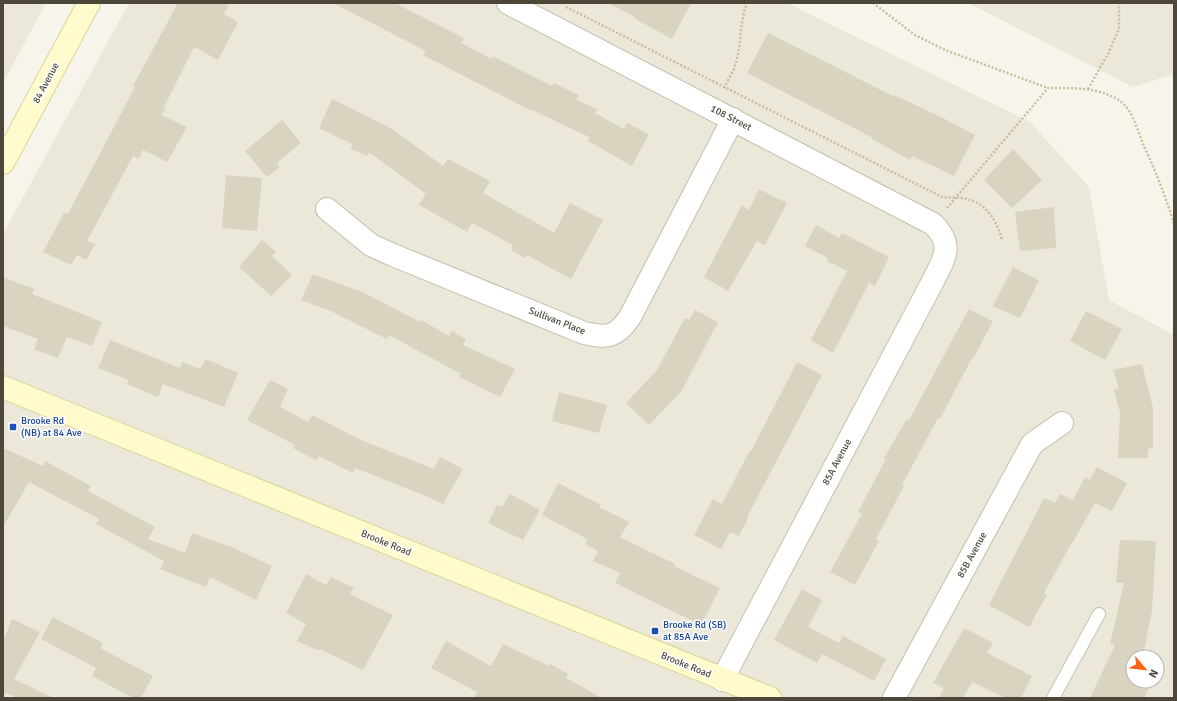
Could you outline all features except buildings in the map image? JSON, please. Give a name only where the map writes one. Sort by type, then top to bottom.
[{"type":"street","name":"84 Avenue","points":[[3,163],[89,3]]},
{"type":"street","name":"108 Street","points":[[508,3],[933,224],[941,232],[946,242]]},
{"type":"street","name":"Sullivan Place","points":[[327,209],[371,245],[393,255],[584,333],[597,336],[607,336],[622,328],[630,317],[733,119]]},
{"type":"street","name":"85A Avenue","points":[[722,680],[933,281],[945,254],[946,242]]},
{"type":"street","name":"Brooke Road","points":[[3,387],[722,680],[770,698]]},
{"type":"street","name":"85B Avenue","points":[[894,698],[1032,444],[1062,423]]},
{"type":"lane","points":[[1053,698],[1099,614]]},
{"type":"path","points":[[724,88],[735,67],[742,15],[747,3]]},
{"type":"path","points":[[873,3],[916,35],[945,50],[1048,88],[1088,89],[1121,101],[1132,115],[1162,188],[1174,224]]},
{"type":"path","points":[[1088,89],[1108,54],[1119,29],[1119,3]]},
{"type":"path","points":[[566,6],[942,198],[966,199],[978,204],[988,211],[994,220],[1002,240]]},
{"type":"path","points":[[933,224],[1048,88]]},
{"type":"shaded area","points":[[3,3],[46,3],[3,83]]},
{"type":"shaded area","points":[[129,3],[787,3],[1030,122],[1089,187],[1109,300],[1174,335],[1174,698],[3,698],[3,234]]},
{"type":"shaded area","points":[[968,3],[1174,3],[1174,74],[1133,87]]},
{"type":"place","name":"Brooke Rd (NB) at 84 Ave","points":[[13,427]]},
{"type":"place","name":"Brooke Rd (SB) at 85A Ave","points":[[655,631]]}]
